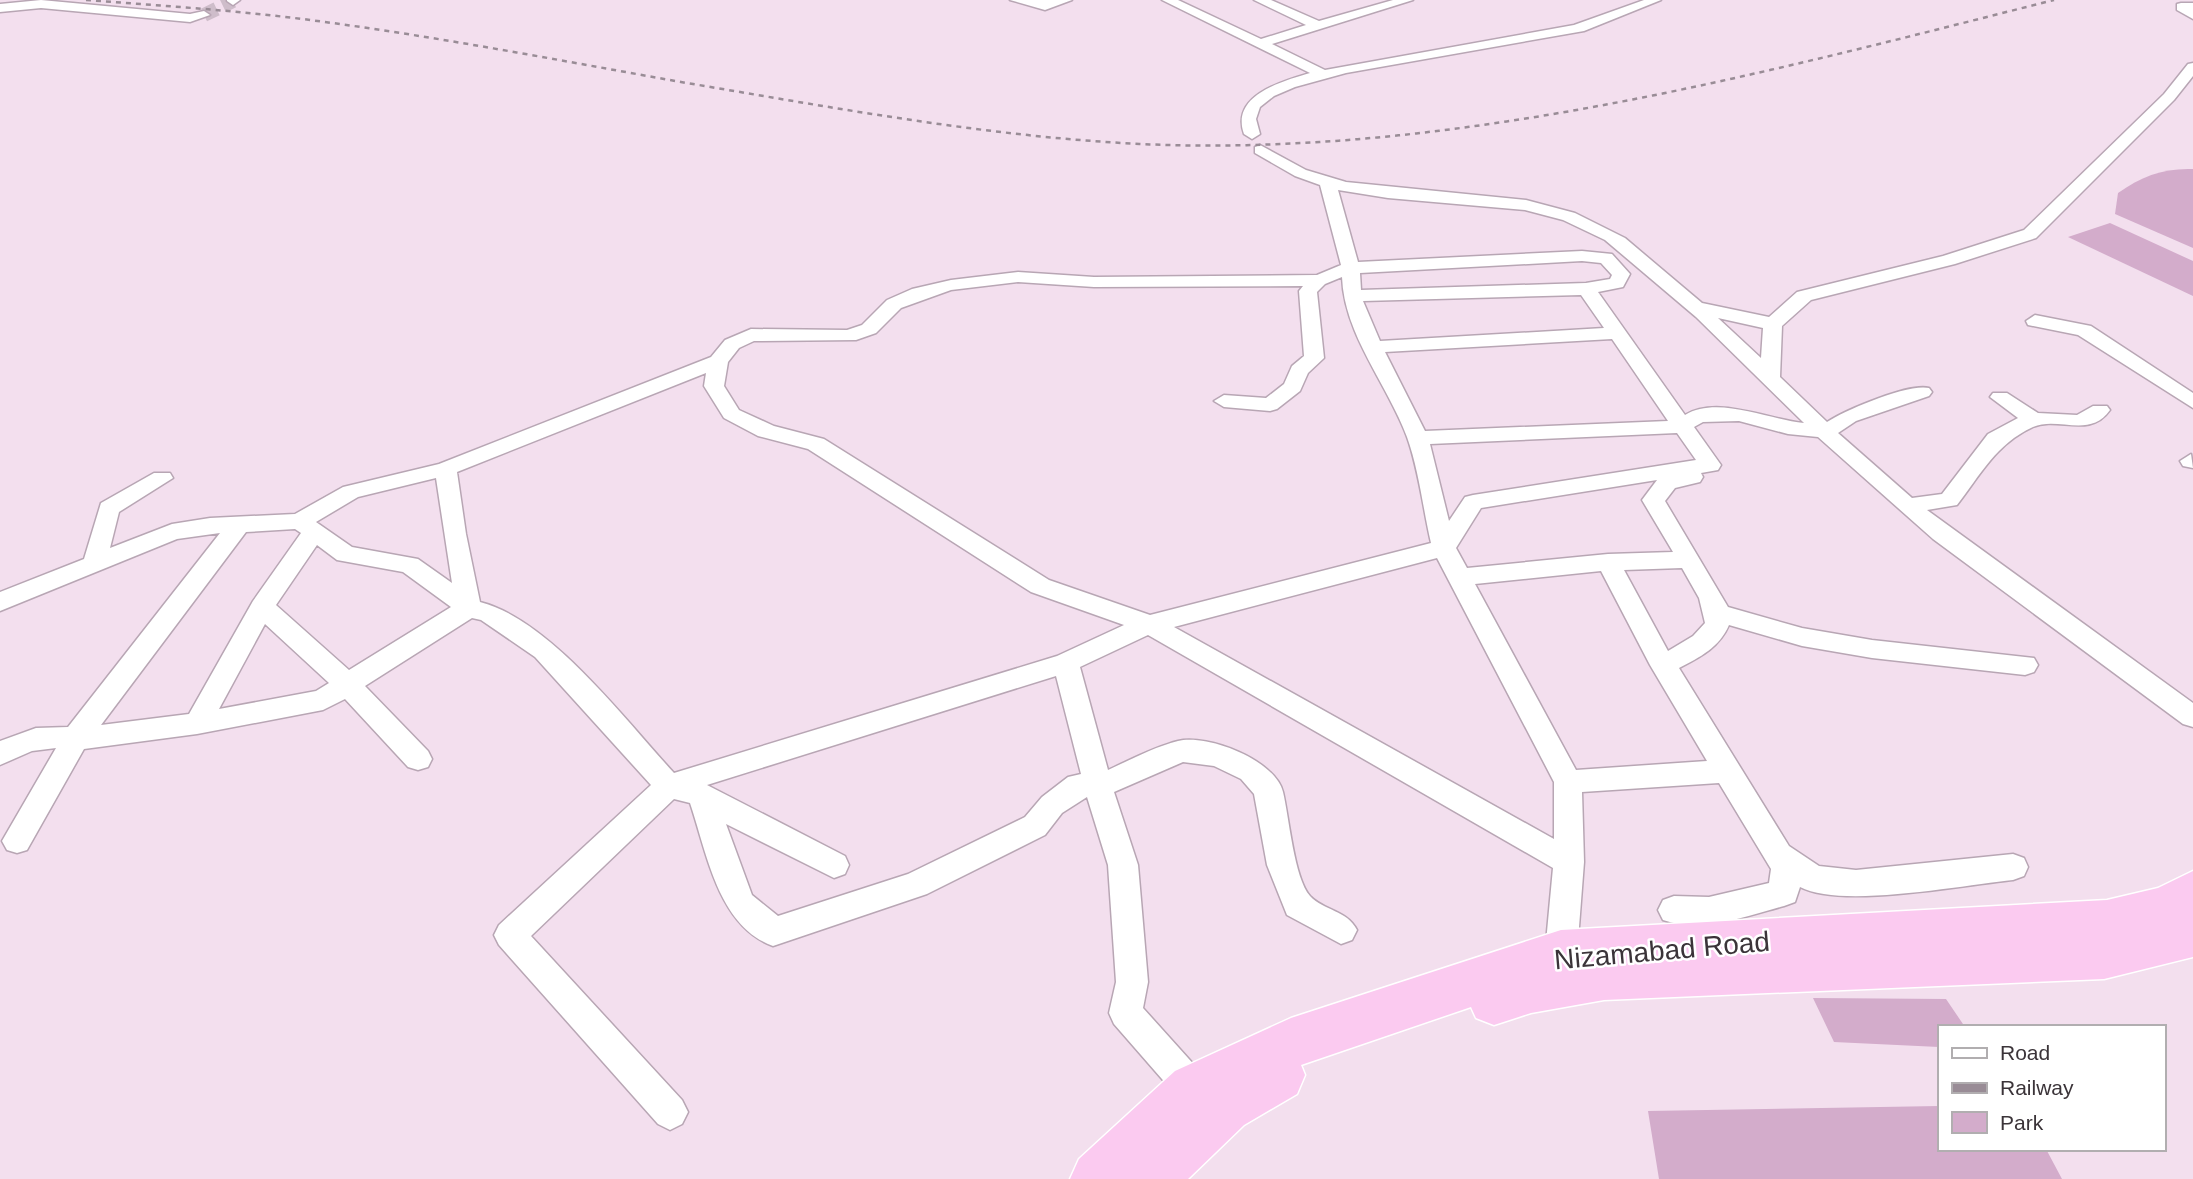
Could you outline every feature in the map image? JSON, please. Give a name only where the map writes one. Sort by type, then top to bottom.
[{"type":"highway","name":"Nizamabad Road","points":[[1099,1179],[1194,1090],[1291,1043],[1560,953],[2107,922],[2169,907],[2193,892]]},
{"type":"highway","points":[[1149,1179],[1191,1135],[1256,1083],[1531,989],[1604,977],[2104,956],[2193,934]]},
{"type":"street","points":[[1016,0],[1045,6],[1066,0]]},
{"type":"street","points":[[1168,0],[1263,43],[1325,75]]},
{"type":"street","points":[[1260,0],[1318,25]]},
{"type":"street","points":[[1263,43],[1407,0]]},
{"type":"street","points":[[1655,0],[1578,28],[1448,53],[1391,59],[1292,84],[1265,96],[1254,105],[1248,121],[1256,142],[1281,164],[1328,185],[1364,191],[1492,199],[1531,205],[1585,222],[1613,237],[1698,309],[1906,506],[2193,718]]},
{"type":"street","points":[[0,8],[41,4],[102,12],[190,18],[204,15]]},
{"type":"street","points":[[2193,7],[2181,7],[2193,15]]},
{"type":"street","points":[[1770,377],[1773,324],[1804,296],[1949,260],[2029,234],[2169,97],[2193,67]]},
{"type":"street","points":[[1328,185],[1351,268],[1352,296],[1373,347],[1418,438],[1444,548],[1568,782],[1569,862],[1560,953]]},
{"type":"street","points":[[197,723],[308,526],[351,492],[446,469],[718,361],[732,344],[751,335],[849,336],[869,329],[894,304],[919,293],[951,285],[1018,277],[1094,282],[1319,280],[1351,268],[1599,257],[1611,260],[1621,274],[1617,283],[1586,289],[1352,296]]},
{"type":"street","points":[[1224,401],[1270,405],[1293,387],[1299,370],[1314,358],[1308,291],[1319,280]]},
{"type":"street","points":[[1586,289],[1710,465]]},
{"type":"street","points":[[1698,309],[1773,324]]},
{"type":"street","points":[[2035,321],[2084,330],[2193,402]]},
{"type":"street","points":[[1373,347],[1616,333]]},
{"type":"street","points":[[718,361],[714,386],[731,414],[766,431],[816,444],[1040,586],[1149,624],[1569,862]]},
{"type":"street","points":[[1418,438],[1681,427],[1698,416],[1739,415],[1788,428],[1827,432],[1849,417],[1922,392]]},
{"type":"street","points":[[2000,397],[2033,419]]},
{"type":"street","points":[[1906,506],[1949,500],[1996,439],[2033,419],[2081,421],[2100,410]]},
{"type":"street","points":[[670,1112],[510,935],[669,786],[1066,663],[1149,624],[1444,548],[1473,502],[1710,465]]},
{"type":"street","points":[[1663,665],[1709,641],[1716,628],[1717,604],[1653,500],[1667,483],[1701,475],[1710,465]]},
{"type":"street","points":[[446,469],[454,534],[470,608]]},
{"type":"street","points":[[95,561],[110,508],[162,478]]},
{"type":"street","points":[[18,841],[75,740],[239,524]]},
{"type":"street","points":[[0,602],[95,561],[172,532],[239,524],[308,526],[345,554],[410,565],[470,608],[488,613],[544,650],[669,786],[702,798],[834,865]]},
{"type":"street","points":[[1461,577],[1608,562],[1689,560]]},
{"type":"street","points":[[1608,562],[1663,665],[1786,866],[1784,893],[1709,911],[1674,910]]},
{"type":"street","points":[[262,607],[347,684],[418,759]]},
{"type":"street","points":[[5,747],[50,735],[75,740],[197,723],[323,700],[470,608]]},
{"type":"street","points":[[1717,613],[1825,642],[2025,665]]},
{"type":"street","points":[[1066,663],[1098,786],[1123,864],[1132,982],[1126,1013],[1194,1090]]},
{"type":"street","points":[[702,798],[740,903],[773,932],[916,885],[1035,827],[1052,805],[1077,785],[1098,786],[1181,751],[1218,757],[1251,771],[1268,789],[1282,865],[1298,905],[1341,930]]},
{"type":"street","points":[[1568,782],[1727,771]]},
{"type":"street","points":[[1778,855],[1814,879],[1856,883],[2013,867]]},
{"type":"green space","points":[[2193,169],[2193,248],[2115,214],[2118,193],[2136,182],[2153,174]]},
{"type":"green space","points":[[2110,223],[2193,261],[2193,296],[2068,237]]},
{"type":"green space","points":[[1813,998],[1946,999],[1964,1025],[1938,1025],[1938,1047],[1834,1042]]},
{"type":"green space","points":[[1938,1106],[1938,1151],[2047,1151],[2062,1179],[1659,1179],[1648,1111]]},
{"type":"tunnel","points":[[204,15],[233,1]]},
{"type":"railway","points":[[86,0],[325,22],[459,42],[923,122],[1045,137],[1167,145],[1280,144],[1392,136],[1504,122],[1726,80],[2054,0]]}]
